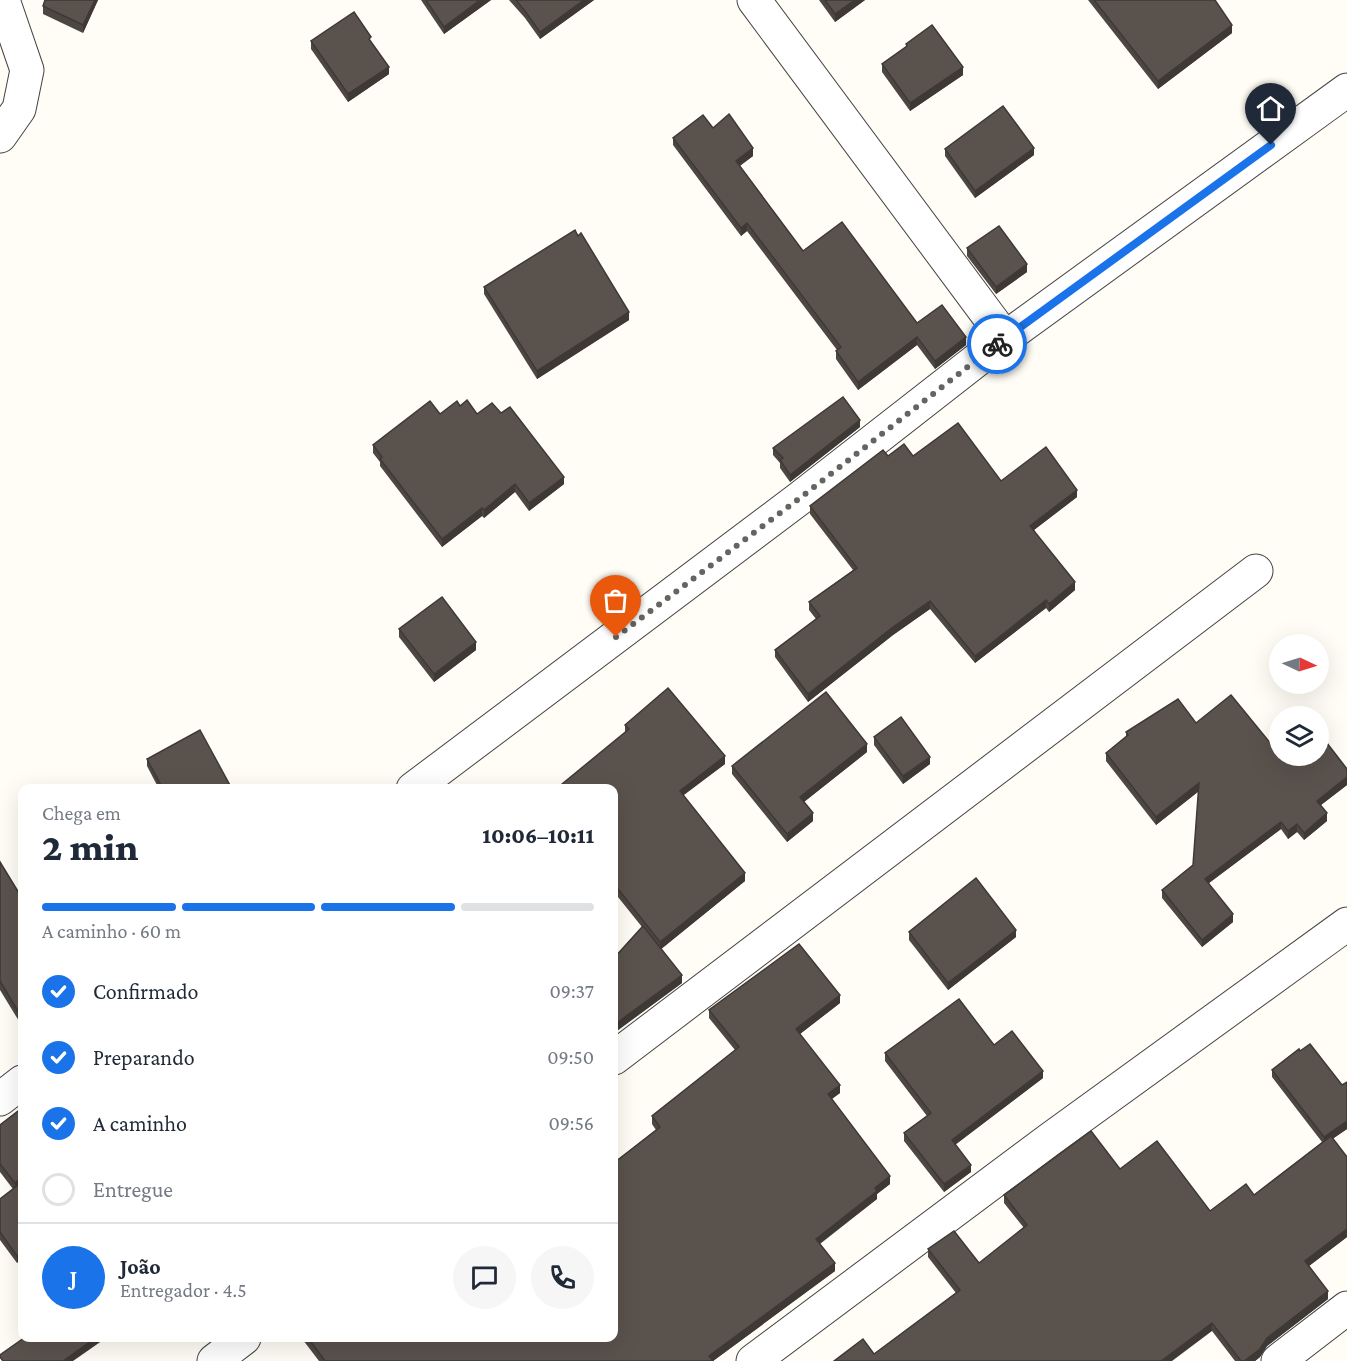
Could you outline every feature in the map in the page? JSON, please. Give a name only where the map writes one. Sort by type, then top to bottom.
[{"type":"street","points":[[0,136],[19,108],[27,70],[3,0]]},
{"type":"street","points":[[754,0],[1005,338]]},
{"type":"street","points":[[0,38],[27,70]]},
{"type":"street","points":[[420,784],[800,498],[1005,338],[1347,90]]},
{"type":"street","points":[[618,1055],[1256,571]]},
{"type":"street","points":[[753,1361],[1049,1140],[1347,924]]},
{"type":"street","points":[[0,1099],[18,1085]]},
{"type":"street","points":[[1278,1361],[1347,1308]]},
{"type":"street","points":[[213,1361],[239,1342]]},
{"type":"building","points":[[45,0],[95,0],[83,25],[43,6]]},
{"type":"building","points":[[426,0],[480,0],[444,27]]},
{"type":"building","points":[[516,0],[584,0],[540,32]]},
{"type":"building","points":[[825,0],[855,0],[835,14]]},
{"type":"building","points":[[1094,0],[1215,0],[1232,25],[1158,81]]},
{"type":"building","points":[[354,12],[371,37],[369,39],[389,67],[348,94],[311,41]]},
{"type":"building","points":[[932,25],[963,67],[910,103],[882,64]]},
{"type":"building","points":[[1003,106],[1034,148],[975,191],[945,149]]},
{"type":"building","points":[[729,114],[753,148],[736,161],[803,251],[842,222],[917,323],[942,305],[966,337],[935,361],[917,337],[858,382],[836,351],[841,347],[747,223],[741,228],[673,138],[703,115],[713,128]]},
{"type":"building","points":[[999,226],[1027,264],[996,287],[967,248]]},
{"type":"building","points":[[575,230],[578,236],[581,233],[629,312],[537,371],[484,287]]},
{"type":"building","points":[[843,397],[860,420],[790,475],[780,460],[783,458],[773,448]]},
{"type":"building","points":[[467,400],[477,414],[492,403],[501,413],[510,407],[564,477],[529,503],[515,484],[484,510],[482,508],[442,539],[380,459],[382,457],[373,445],[430,401],[440,414],[457,401],[460,406]]},
{"type":"building","points":[[958,423],[1001,481],[1046,447],[1077,490],[1030,526],[1075,582],[1049,604],[1046,600],[975,656],[930,601],[808,694],[775,650],[820,616],[809,602],[857,568],[810,506],[883,450],[888,456],[904,444],[913,456]]},
{"type":"building","points":[[442,597],[476,642],[434,674],[399,629]]},
{"type":"building","points":[[668,688],[725,756],[680,791],[745,873],[660,942],[618,889],[618,784],[562,784],[629,729],[625,725]]},
{"type":"building","points":[[826,692],[867,744],[800,797],[813,813],[787,834],[732,766]]},
{"type":"building","points":[[1231,695],[1269,742],[1269,766],[1329,766],[1329,746],[1347,769],[1347,777],[1317,801],[1327,813],[1304,833],[1297,824],[1288,831],[1281,822],[1205,879],[1233,914],[1202,940],[1162,890],[1193,865],[1199,783],[1156,817],[1106,753],[1128,735],[1126,732],[1178,699],[1196,723]]},
{"type":"building","points":[[901,717],[930,757],[903,776],[874,737]]},
{"type":"building","points":[[200,730],[229,784],[160,784],[147,759]]},
{"type":"building","points":[[0,862],[18,891],[18,1011],[0,981]]},
{"type":"building","points":[[976,878],[1016,930],[948,983],[909,932]]},
{"type":"building","points":[[643,926],[682,975],[618,1022],[618,954]]},
{"type":"building","points":[[799,944],[840,995],[796,1029],[840,1085],[828,1094],[890,1176],[875,1188],[877,1191],[816,1239],[835,1263],[709,1356],[713,1361],[325,1361],[311,1342],[618,1342],[618,1160],[660,1127],[652,1116],[739,1047],[709,1010]]},
{"type":"building","points":[[959,999],[994,1045],[1012,1031],[1043,1071],[952,1140],[971,1165],[944,1184],[904,1133],[931,1113],[885,1053]]},
{"type":"building","points":[[1310,1044],[1342,1085],[1347,1082],[1347,1121],[1324,1137],[1272,1070],[1299,1049],[1300,1051]]},
{"type":"building","points":[[18,1111],[18,1180],[15,1183],[0,1164],[0,1125]]},
{"type":"building","points":[[1091,1131],[1120,1169],[1157,1141],[1210,1211],[1246,1184],[1254,1195],[1331,1136],[1347,1157],[1347,1229],[1305,1261],[1328,1291],[1267,1338],[1260,1349],[1244,1361],[1241,1361],[1212,1323],[1161,1361],[834,1361],[863,1339],[874,1354],[960,1290],[928,1249],[954,1231],[979,1263],[1027,1225],[1004,1195]]},
{"type":"building","points":[[18,1185],[17,1256],[0,1232],[0,1199]]},
{"type":"building","points":[[18,1342],[89,1342],[63,1361],[3,1361],[0,1355]]},
{"type":"way so far","points":[[616,637],[800,498],[997,344]]},
{"type":"route","points":[[997,344],[1271,145]]}]
